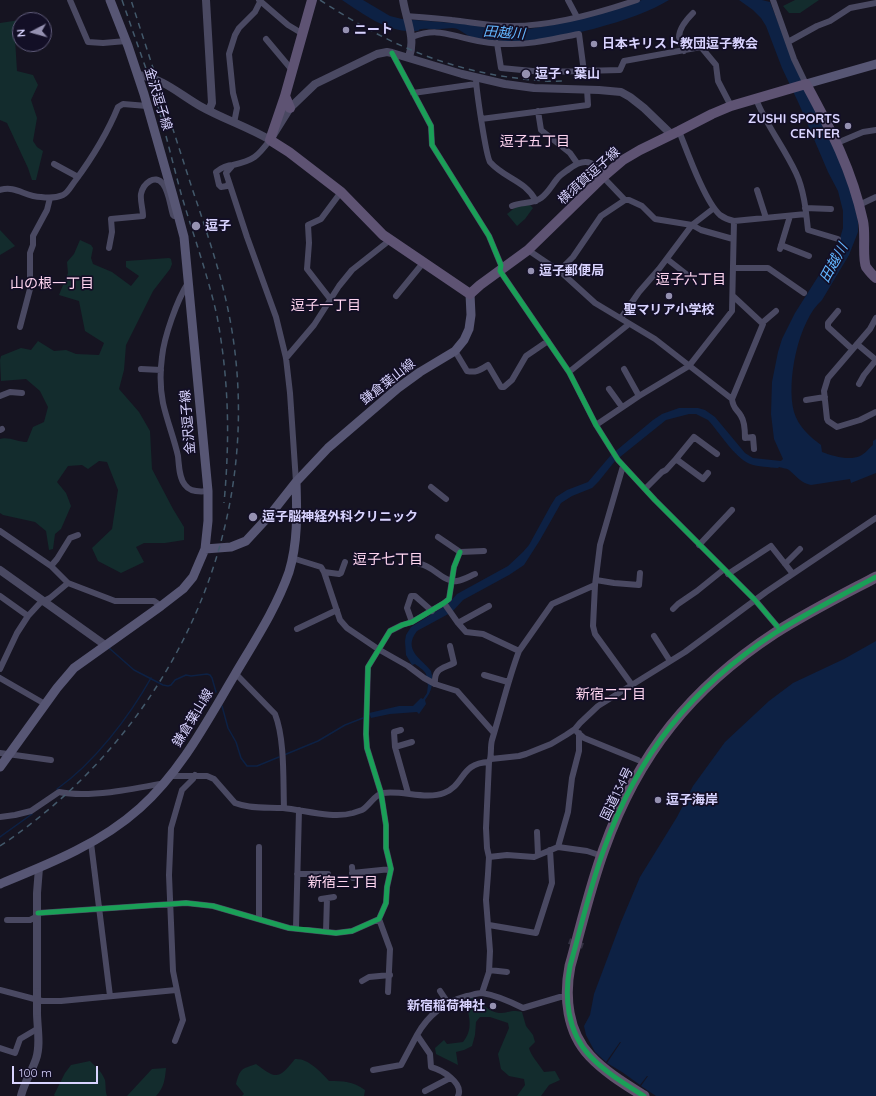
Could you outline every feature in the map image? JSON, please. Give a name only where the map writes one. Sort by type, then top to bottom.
[{"type":"highway","name":"国道134号","points":[[644,1096],[608,1072],[588,1054],[578,1038],[570,1019],[567,1000],[570,966],[597,871],[613,826],[631,787],[655,746],[668,728],[699,694],[729,667],[771,636],[794,621],[876,577]]},
{"type":"main road","name":"金沢逗子線","points":[[0,767],[4,754],[74,668],[183,589],[193,577],[205,549],[208,521],[208,491],[184,237],[138,75],[110,0]]},
{"type":"main road","points":[[312,0],[285,96],[270,140],[289,152],[341,192],[383,235],[470,294]]},
{"type":"main road","points":[[876,64],[805,84],[837,143],[853,183],[865,231],[865,262],[866,266],[876,278]]},
{"type":"main road","name":"横須賀逗子線","points":[[470,294],[528,250],[604,176],[632,154],[731,106],[805,84]]},
{"type":"main road","points":[[285,96],[290,108]]},
{"type":"main road","name":"鎌倉葉山線","points":[[205,549],[230,547],[246,541],[270,515],[296,482],[348,429],[420,372],[455,351],[464,340],[469,330],[471,315],[470,294]]},
{"type":"main road","name":"鎌倉葉山線","points":[[0,884],[39,868],[91,843],[139,809],[168,780],[198,738],[274,608],[289,571],[297,531],[296,482]]},
{"type":"street","points":[[70,0],[88,42],[103,43],[126,41]]},
{"type":"street","points":[[206,0],[212,103],[209,110]]},
{"type":"street","points":[[403,0],[406,17],[412,35],[412,50],[409,57]]},
{"type":"street","points":[[568,0],[577,17]]},
{"type":"street","points":[[406,17],[451,19],[510,26],[544,23],[577,17],[637,0]]},
{"type":"street","points":[[773,0],[805,84]]},
{"type":"street","points":[[234,122],[237,108],[231,80],[229,50],[239,28],[250,18],[260,1],[288,25],[302,34]]},
{"type":"street","points":[[788,42],[817,26],[830,21],[850,8],[876,3]]},
{"type":"street","points":[[684,51],[679,37],[687,19],[693,14]]},
{"type":"street","points":[[412,35],[425,32],[443,32],[468,39],[497,43],[521,44],[542,42],[579,34],[584,72]]},
{"type":"street","points":[[266,39],[292,70]]},
{"type":"street","points":[[497,43],[501,68],[543,72],[620,70],[624,61],[701,47],[716,65],[718,81],[731,106]]},
{"type":"street","points":[[392,53],[431,126],[432,145],[489,236],[501,266],[500,271],[569,372],[596,425],[612,452],[623,466],[699,545],[755,600],[777,626]]},
{"type":"street","points":[[230,183],[224,187],[219,185],[216,172],[222,167],[251,160],[256,157],[270,140],[290,108],[315,84],[377,54],[392,53],[409,57],[476,81],[534,88],[617,91],[625,94],[676,133],[714,208],[727,219],[734,221],[790,216],[806,211],[831,209]]},
{"type":"street","points":[[138,75],[164,83],[209,110],[270,140]]},
{"type":"street","points":[[413,93],[476,81]]},
{"type":"street","points":[[476,81],[489,161],[526,187],[532,193],[536,201]]},
{"type":"street","points":[[481,119],[588,105],[588,89]]},
{"type":"street","points":[[756,99],[796,172],[803,195],[808,230],[838,239]]},
{"type":"street","points":[[0,190],[10,188],[29,195],[50,198],[63,195],[78,177],[103,139],[120,105],[147,106]]},
{"type":"street","points":[[538,111],[541,130],[570,153],[577,163]]},
{"type":"street","points":[[837,143],[863,132],[876,130]]},
{"type":"street","points":[[512,206],[518,203],[536,201],[542,197],[562,173],[582,161],[590,162],[599,168],[625,200],[629,200],[642,206],[655,219],[692,225],[701,230],[733,239]]},
{"type":"street","points":[[54,164],[78,177]]},
{"type":"street","points":[[226,173],[233,165]]},
{"type":"street","points":[[220,170],[226,173],[230,183],[276,316],[286,358],[296,482]]},
{"type":"street","points":[[109,248],[112,232],[111,219],[143,216],[141,194],[149,181],[152,179],[159,180],[163,185],[173,214],[174,216],[178,215]]},
{"type":"street","points":[[757,190],[766,218]]},
{"type":"street","points":[[331,300],[307,269],[309,243],[308,225],[321,219],[341,192]]},
{"type":"street","points":[[859,205],[876,197]]},
{"type":"street","points":[[20,327],[30,289],[29,260],[33,245],[33,236],[47,210],[50,198]]},
{"type":"street","points":[[560,272],[573,257],[601,216],[625,200]]},
{"type":"street","points":[[621,318],[639,292],[667,259],[692,225],[714,208]]},
{"type":"street","points":[[790,216],[780,247],[809,256]]},
{"type":"street","points":[[596,425],[639,396],[689,366],[732,311],[734,221]]},
{"type":"street","points":[[286,358],[314,325],[352,270],[390,240]]},
{"type":"street","points":[[528,250],[560,272],[596,303],[655,339],[732,400]]},
{"type":"street","points":[[667,259],[690,277]]},
{"type":"street","points":[[396,296],[423,263]]},
{"type":"street","points":[[733,268],[768,268],[804,293]]},
{"type":"street","points":[[188,283],[183,290],[171,321],[162,356],[160,378],[163,402],[178,456],[181,478],[189,489],[196,491],[208,491]]},
{"type":"street","points":[[733,296],[762,323]]},
{"type":"street","points":[[754,449],[753,437],[746,438],[742,416],[733,406],[732,400],[763,324],[762,323],[776,311]]},
{"type":"street","points":[[838,311],[828,323],[828,327],[876,360],[859,384]]},
{"type":"street","points":[[876,318],[870,329],[854,346],[825,383],[827,419],[837,427],[860,420],[876,412]]},
{"type":"street","points":[[569,372],[629,324]]},
{"type":"street","points":[[455,351],[467,370],[473,372],[488,365],[501,387],[504,387],[512,380],[526,356],[548,341]]},
{"type":"street","points":[[141,369],[161,370]]},
{"type":"street","points":[[623,369],[639,396]]},
{"type":"street","points":[[609,389],[622,407]]},
{"type":"street","points":[[0,396],[10,392],[22,393]]},
{"type":"street","points":[[806,400],[825,397]]},
{"type":"street","points":[[645,489],[662,472],[666,470],[694,437],[717,454]]},
{"type":"street","points":[[676,459],[703,479],[708,473]]},
{"type":"street","points":[[623,466],[600,545],[595,582],[594,626],[595,634],[632,685]]},
{"type":"street","points":[[431,488],[446,499]]},
{"type":"street","points":[[699,545],[732,510]]},
{"type":"street","points":[[558,847],[568,812],[572,778],[579,751],[577,731],[580,722],[598,706],[685,652],[755,600],[876,518]]},
{"type":"street","points":[[0,531],[51,566],[68,583],[115,600],[154,601],[161,606]]},
{"type":"street","points":[[51,566],[70,538],[78,535]]},
{"type":"street","points":[[438,537],[460,552],[484,551]]},
{"type":"street","points":[[673,609],[678,604],[726,572],[771,546],[793,574]]},
{"type":"street","points":[[785,564],[800,549]]},
{"type":"street","points":[[7,920],[30,920],[38,914],[170,903],[213,906],[289,928],[326,932],[342,933],[352,931],[379,919],[386,903],[391,869],[386,848],[386,825],[381,793],[367,748],[368,667],[390,631],[412,622],[445,604],[449,599],[454,567],[460,552]]},
{"type":"street","points":[[292,558],[321,567],[340,620],[347,628],[378,649],[408,666],[424,678],[457,691],[494,733]]},
{"type":"street","points":[[324,572],[339,574],[341,573],[345,562]]},
{"type":"street","points":[[420,564],[425,564],[438,574],[452,581],[475,574]]},
{"type":"street","points":[[0,570],[105,645]]},
{"type":"street","points":[[482,994],[489,970],[490,951],[486,900],[489,857],[486,828],[490,748],[508,682],[519,651],[552,604],[595,582],[639,585],[640,573]]},
{"type":"street","points":[[0,669],[17,633],[28,616],[40,603],[68,583]]},
{"type":"street","points":[[0,596],[28,616]]},
{"type":"street","points":[[412,622],[407,608],[411,596],[415,596],[432,611]]},
{"type":"street","points":[[445,604],[466,632],[483,634],[519,651]]},
{"type":"street","points":[[458,623],[489,606]]},
{"type":"street","points":[[297,629],[337,610]]},
{"type":"street","points":[[654,636],[670,661]]},
{"type":"street","points":[[434,683],[434,675],[437,671],[454,663],[450,646]]},
{"type":"street","points":[[236,674],[275,714],[278,721],[284,808]]},
{"type":"street","points":[[484,675],[508,682]]},
{"type":"street","points":[[0,678],[45,704]]},
{"type":"street","points":[[401,730],[394,732],[395,747],[408,793]]},
{"type":"street","points":[[0,817],[31,811],[58,792],[77,795],[130,789],[195,775],[208,776],[214,779],[235,803],[247,807],[284,808],[335,814],[350,814],[362,810],[381,793],[443,794],[449,791],[473,764],[520,756],[551,744],[577,731]]},
{"type":"street","points":[[577,731],[584,738],[638,760]]},
{"type":"street","points":[[395,747],[412,742]]},
{"type":"street","points":[[4,754],[51,760]]},
{"type":"street","points":[[175,1041],[183,1020],[176,990],[173,967],[169,875],[171,828],[182,790],[195,775]]},
{"type":"street","points":[[296,928],[299,810]]},
{"type":"street","points":[[537,832],[538,855]]},
{"type":"street","points":[[91,843],[110,996]]},
{"type":"street","points":[[259,847],[259,920]]},
{"type":"street","points":[[489,857],[507,855],[534,857],[558,847],[587,851],[596,854]]},
{"type":"street","points":[[489,925],[536,933],[552,884],[550,850]]},
{"type":"street","points":[[21,1096],[38,1049],[36,992],[38,914],[37,893],[39,868]]},
{"type":"street","points":[[352,872],[391,869]]},
{"type":"street","points":[[297,874],[328,874]]},
{"type":"street","points":[[326,932],[324,899],[334,897]]},
{"type":"street","points":[[379,919],[390,949],[390,975],[388,992]]},
{"type":"street","points":[[489,970],[507,972]]},
{"type":"street","points":[[362,981],[369,977],[390,975]]},
{"type":"street","points":[[0,990],[42,1001],[176,990]]},
{"type":"street","points":[[440,991],[448,1003]]},
{"type":"street","points":[[373,1070],[401,1065],[424,1023],[448,1003],[456,999],[482,994],[509,1001],[523,1008],[563,997]]},
{"type":"street","points":[[0,1048],[15,1053],[20,1039],[37,1029]]},
{"type":"street","points":[[417,1035],[430,1054],[431,1067],[444,1072],[450,1078],[459,1088],[460,1093],[458,1096]]},
{"type":"street","points":[[425,1091],[450,1078]]},
{"type":"green space","points":[[795,0],[819,0],[800,13],[789,13],[783,6]]},
{"type":"green space","points":[[12,21],[12,52],[16,52],[17,71],[33,75],[38,85],[31,100],[37,118],[33,141],[37,147],[43,151],[36,180],[32,180],[7,123],[0,120],[0,23]]},
{"type":"green space","points":[[530,205],[533,208],[525,219],[517,226],[507,214],[517,206]]},
{"type":"green space","points":[[0,230],[15,246],[0,255]]},
{"type":"green space","points":[[80,240],[91,245],[93,248],[91,258],[93,264],[112,272],[131,286],[139,276],[126,267],[126,261],[169,258],[171,259],[172,264],[170,269],[153,291],[126,345],[124,370],[119,389],[139,412],[150,431],[152,469],[184,527],[184,540],[165,543],[144,543],[136,547],[144,562],[121,573],[98,561],[92,548],[112,529],[118,490],[107,462],[99,461],[88,469],[82,465],[68,466],[57,482],[66,493],[71,506],[61,529],[55,534],[53,549],[49,550],[46,531],[35,522],[0,513],[0,439],[6,438],[27,442],[33,427],[44,422],[48,407],[40,391],[26,379],[1,381],[1,356],[21,348],[31,350],[38,341],[54,351],[66,350],[76,354],[99,355],[104,343],[85,331],[79,301],[59,295],[68,273],[67,262],[74,254]]},
{"type":"green space","points":[[475,997],[486,1007],[495,1012],[522,1012],[526,1026],[533,1035],[535,1042],[529,1048],[531,1053],[544,1072],[555,1071],[560,1080],[549,1085],[541,1096],[517,1096],[525,1085],[524,1079],[509,1076],[501,1069],[498,1054],[509,1028],[508,1023],[490,1017],[480,1017],[476,1022],[472,1046],[456,1052],[458,1065],[436,1054],[435,1048],[444,1040],[447,1044],[463,1042],[469,1032],[470,1027],[465,1000]]},
{"type":"green space","points":[[295,1059],[300,1059],[309,1063],[329,1081],[348,1082],[360,1087],[365,1090],[364,1096],[242,1096],[244,1094],[236,1084],[242,1070],[256,1064],[269,1073],[277,1075],[281,1074]]},
{"type":"green space","points":[[90,1061],[104,1077],[107,1096],[54,1095],[65,1073],[71,1065]]},
{"type":"green space","points":[[166,1068],[165,1080],[156,1096],[127,1096],[152,1069]]},
{"type":"water","name":"田越川","points":[[342,0],[363,0],[390,16],[402,19],[466,24],[499,29],[529,29],[557,24],[620,8],[642,0],[669,0],[634,16],[589,30],[543,39],[505,41],[469,36],[454,28],[420,29],[416,31],[395,29],[377,22]]},
{"type":"water","name":"田越川","points":[[739,0],[762,0],[770,2],[808,97],[836,152],[853,198],[858,222],[858,232],[849,255],[822,300],[806,322],[800,337],[793,369],[792,399],[794,412],[801,426],[821,445],[822,452],[826,454],[851,458],[856,457],[862,455],[873,445],[873,441],[876,439],[876,473],[851,483],[850,479],[811,485],[807,484],[801,481],[789,470],[779,467],[756,466],[744,461],[738,456],[708,420],[696,414],[689,414],[666,420],[615,461],[592,488],[572,496],[561,503],[524,565],[509,575],[463,600],[452,612],[417,631],[413,638],[412,649],[431,671],[432,679],[431,690],[425,700],[426,704],[419,714],[417,712],[390,714],[371,718],[369,713],[399,706],[413,706],[421,698],[423,699],[427,693],[428,685],[426,674],[415,664],[412,665],[406,655],[406,635],[411,627],[448,604],[457,594],[508,566],[529,545],[556,497],[567,490],[588,482],[611,455],[662,414],[679,408],[698,408],[705,410],[715,417],[745,453],[753,458],[781,461],[783,459],[774,439],[771,414],[772,382],[778,352],[782,339],[795,313],[838,245],[843,228],[843,211],[838,191],[828,172],[782,68],[766,26],[753,10]]},
{"type":"water","points":[[876,641],[876,1096],[656,1096],[641,1086],[648,1076],[640,1085],[607,1063],[621,1042],[606,1062],[595,1052],[586,1035],[584,1026],[590,1015],[594,994],[621,922],[640,877],[677,817],[693,786],[725,742],[769,701],[793,683],[844,659]]},
{"type":"waterway","points":[[109,648],[134,670],[163,685],[171,685],[175,680],[186,675],[191,676],[207,674],[212,678],[216,692]]},
{"type":"waterway","points":[[57,789],[84,766],[110,738],[132,708],[151,678]]},
{"type":"waterway","points":[[222,706],[228,728],[236,742],[241,758],[247,766],[257,766],[279,757]]},
{"type":"waterway","points":[[284,755],[318,741],[345,725],[363,718]]},
{"type":"waterway","points":[[0,837],[32,814]]},
{"type":"tunnel","points":[[569,941],[583,946]]},
{"type":"railway","points":[[122,0],[154,92],[182,197],[217,316],[224,364],[228,432],[224,503]]},
{"type":"railway","points":[[0,846],[60,800],[112,746],[156,687],[192,622],[218,553],[233,481],[238,407],[229,312],[209,239],[131,0]]},
{"type":"railway","points":[[320,0],[384,38],[428,57],[476,71],[501,76],[541,81],[565,81]]},
{"type":"cycle path","points":[[392,53],[431,126],[432,145],[489,236],[501,265],[500,271],[569,372],[596,425],[618,460],[655,500],[755,600],[777,626]]},
{"type":"cycle path","points":[[38,913],[186,903],[213,906],[289,928],[336,933],[352,931],[379,919],[386,903],[387,887],[391,869],[386,848],[386,825],[381,793],[367,748],[368,667],[390,631],[412,622],[449,599],[454,567],[460,552]]},
{"type":"cycle path","points":[[644,1096],[616,1078],[590,1056],[576,1036],[569,1013],[567,989],[570,966],[594,878],[618,815],[633,783],[651,753],[693,700],[745,654],[775,633],[812,611],[876,577]]},
{"type":"place","name":"ニート","points":[[346,30]]},
{"type":"place","name":"日本キリスト教団逗子教会","points":[[594,44]]},
{"type":"place","name":"逗子・葉山","points":[[526,74]]},
{"type":"place","name":"ZUSHI SPORTS CENTER","points":[[848,126]]},
{"type":"place","name":"逗子","points":[[196,226]]},
{"type":"place","name":"逗子郵便局","points":[[531,271]]},
{"type":"place","name":"聖マリア小学校","points":[[669,296]]},
{"type":"place","name":"逗子脳神経外科クリニック","points":[[253,517]]},
{"type":"place","name":"逗子海岸","points":[[658,800]]},
{"type":"place","name":"新宿稲荷神社","points":[[493,1006]]},
{"type":"district","name":"逗子五丁目","points":[[535,142]]},
{"type":"district","name":"逗子六丁目","points":[[691,280]]},
{"type":"district","name":"山の根一丁目","points":[[52,284]]},
{"type":"district","name":"逗子一丁目","points":[[326,306]]},
{"type":"district","name":"逗子七丁目","points":[[388,560]]},
{"type":"district","name":"新宿二丁目","points":[[611,695]]},
{"type":"district","name":"新宿三丁目","points":[[343,883]]}]
